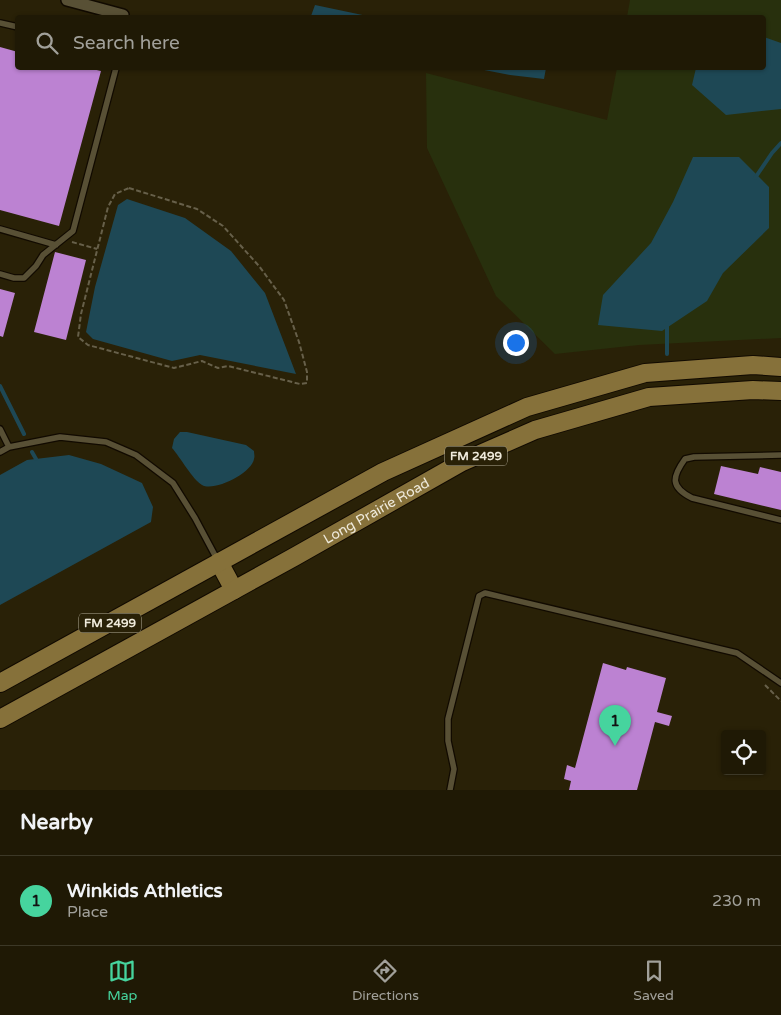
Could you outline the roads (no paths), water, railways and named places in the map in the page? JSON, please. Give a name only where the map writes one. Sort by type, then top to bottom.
[{"type":"main road","name":"Long Prairie Road","points":[[0,683],[383,472],[527,407],[645,373],[753,366],[781,367]]},
{"type":"main road","name":"Long Prairie Road","points":[[0,718],[462,462],[535,430],[649,397],[753,390],[781,391]]},
{"type":"main road","points":[[219,562],[234,590]]},
{"type":"street","points":[[67,0],[120,15]]},
{"type":"lane","points":[[0,23],[15,26]]},
{"type":"lane","points":[[0,274],[14,278],[24,278],[36,266],[43,255],[73,232],[115,70]]},
{"type":"lane","points":[[0,229],[56,245]]},
{"type":"lane","points":[[0,429],[9,447]]},
{"type":"lane","points":[[0,452],[9,447],[60,437],[106,442],[136,455],[173,483],[196,518],[219,562]]},
{"type":"lane","points":[[781,455],[686,459],[679,467],[676,476],[676,486],[681,492],[692,498],[781,520]]},
{"type":"lane","points":[[450,790],[454,769],[448,741],[448,719],[479,596],[485,593],[737,653],[781,683]]},
{"type":"water","points":[[315,5],[362,15],[311,15]]},
{"type":"water","points":[[766,38],[781,43],[781,109],[726,115],[692,85],[696,70],[766,70]]},
{"type":"water","points":[[484,70],[546,70],[544,79]]},
{"type":"water","points":[[693,157],[739,157],[769,187],[769,228],[723,273],[707,301],[662,331],[598,325],[603,295],[651,243],[673,202]]},
{"type":"water","points":[[127,199],[185,218],[231,251],[265,293],[296,374],[200,355],[172,361],[93,339],[86,332],[95,287],[118,205]]},
{"type":"water","points":[[180,432],[246,445],[254,451],[252,464],[240,475],[223,484],[215,486],[202,485],[172,448],[174,439]]},
{"type":"water","points":[[69,455],[101,464],[142,483],[153,507],[151,522],[0,605],[0,475],[27,460]]},
{"type":"waterway","points":[[755,178],[781,143]]},
{"type":"waterway","points":[[667,323],[667,354]]},
{"type":"waterway","points":[[0,386],[24,434]]},
{"type":"waterway","points":[[32,452],[36,459]]},
{"type":"place","name":"Winkids Athletics","points":[[615,746]]}]
